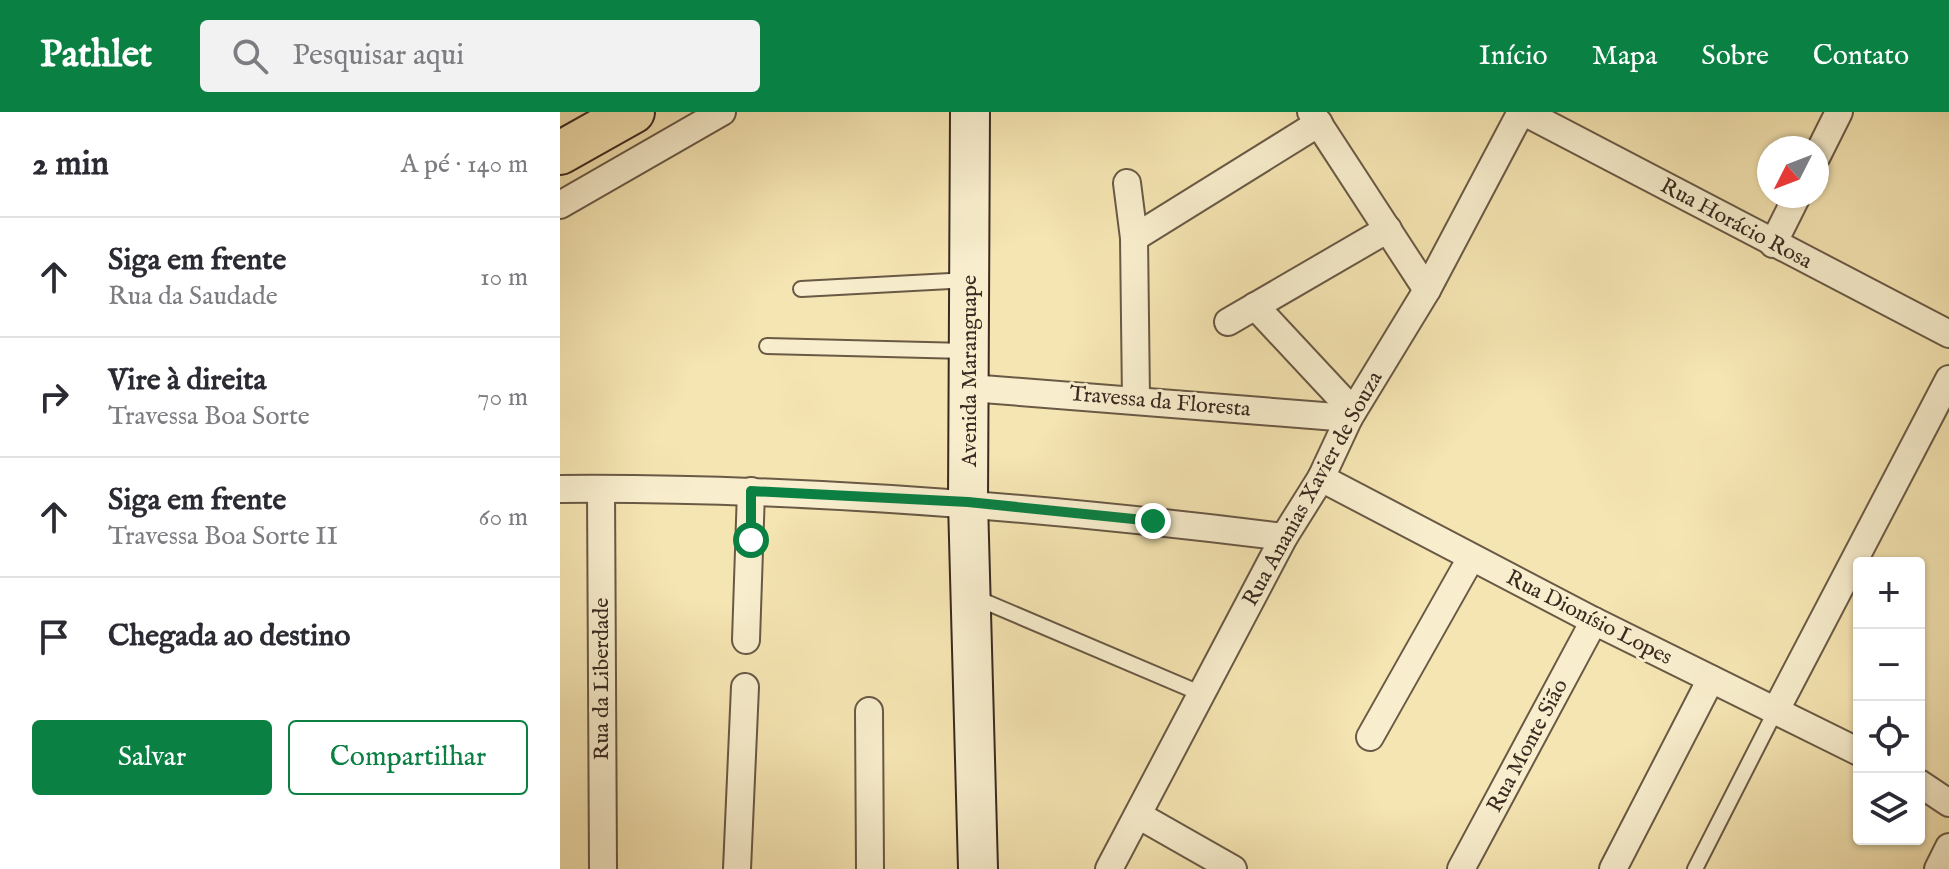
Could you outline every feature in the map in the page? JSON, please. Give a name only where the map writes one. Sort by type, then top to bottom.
[{"type":"main road","points":[[560,153],[633,112]]},
{"type":"main road","name":"Avenida Maranguape","points":[[970,112],[968,502],[978,869]]},
{"type":"street","name":"Rua Horácio Rosa","points":[[1522,112],[1949,334]]},
{"type":"street","name":"Rua Ananias Xavier de Souza","points":[[1109,869],[1284,537],[1321,478],[1351,414],[1427,290],[1522,112]]},
{"type":"street","points":[[1827,136],[1839,112]]},
{"type":"street","points":[[560,205],[709,115]]},
{"type":"street","points":[[1134,238],[1315,118],[1427,290]]},
{"type":"street","points":[[1127,183],[1134,238],[1136,399]]},
{"type":"street","points":[[1773,244],[1791,208]]},
{"type":"street","points":[[1228,322],[1388,229]]},
{"type":"street","points":[[1255,306],[1351,414]]},
{"type":"street","points":[[1776,710],[1949,379]]},
{"type":"street","name":"Travessa da Floresta","points":[[970,388],[1351,414]]},
{"type":"street","name":"Rua Dionísio Lopes","points":[[1321,478],[1594,621],[1853,749]]},
{"type":"street","points":[[560,489],[751,491],[968,502],[1284,537]]},
{"type":"street","name":"Rua da Liberdade","points":[[601,489],[603,869]]},
{"type":"street","points":[[746,640],[751,491]]},
{"type":"street","points":[[1370,737],[1471,558]]},
{"type":"street","name":"Rua Monte Sião","points":[[1461,869],[1594,621]]},
{"type":"street","points":[[1613,869],[1711,679]]},
{"type":"street","points":[[737,869],[745,687]]},
{"type":"street","points":[[869,711],[870,869]]},
{"type":"street","points":[[1931,786],[1949,803]]},
{"type":"street","points":[[1138,815],[1233,869]]},
{"type":"street","points":[[1938,869],[1949,847]]},
{"type":"lane","points":[[801,289],[970,280]]},
{"type":"lane","points":[[767,346],[970,351]]},
{"type":"lane","points":[[971,596],[1202,694]]},
{"type":"lane","points":[[1695,869],[1776,710]]},
{"type":"route","points":[[751,540],[751,491],[968,502],[1153,521]]}]
